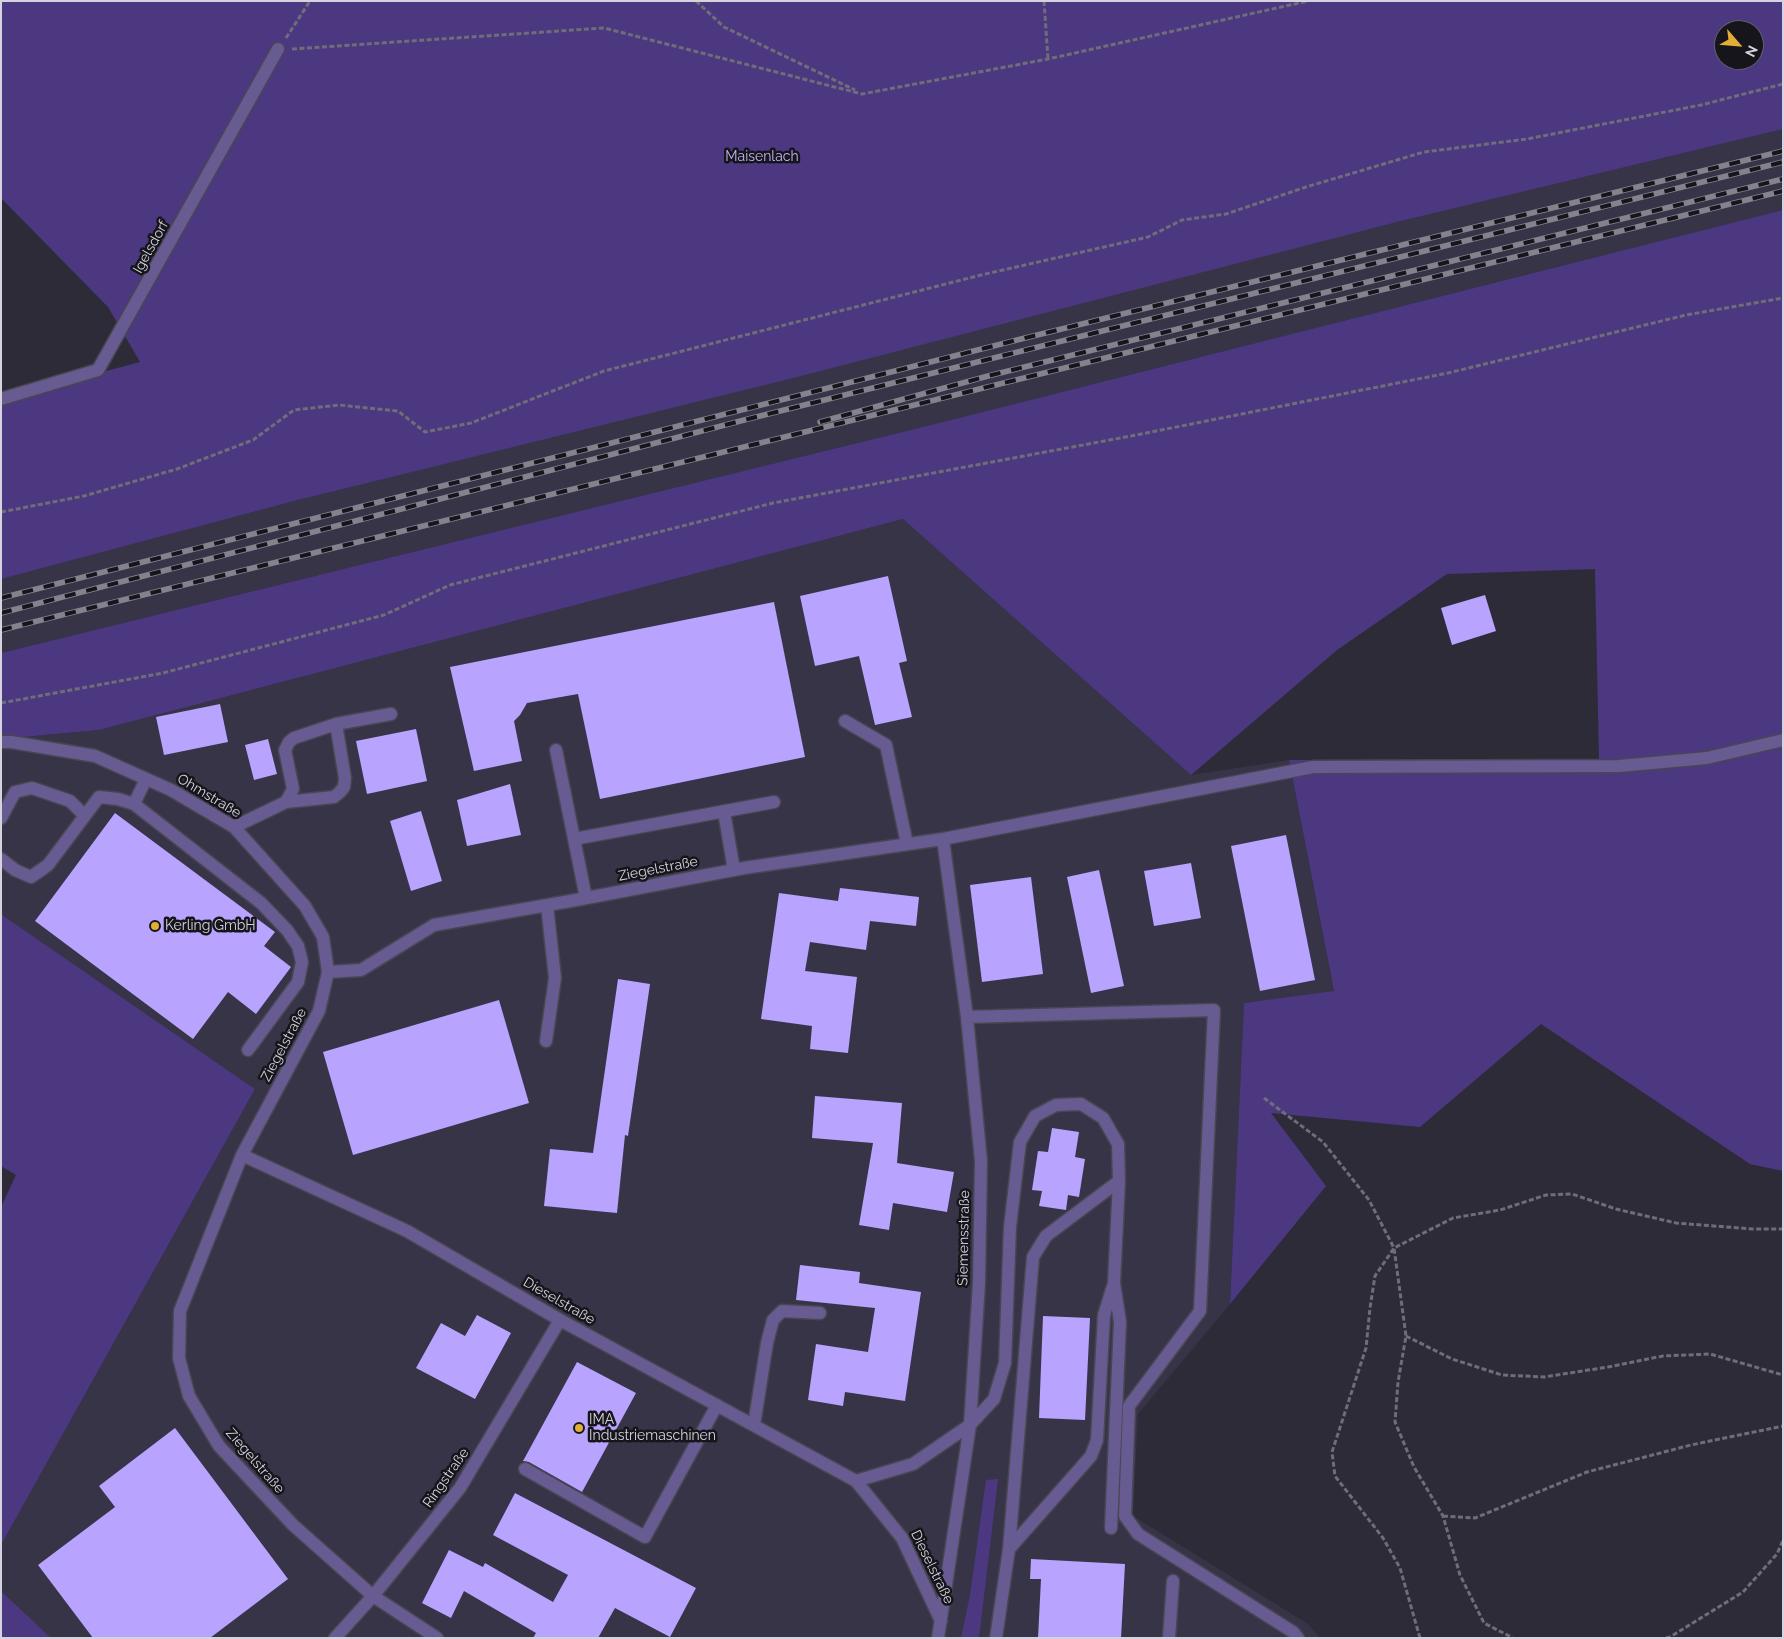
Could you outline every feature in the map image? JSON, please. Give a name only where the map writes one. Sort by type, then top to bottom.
[{"type":"street","name":"Igelsdorf","points":[[1,399],[98,370],[278,49]]},
{"type":"street","points":[[286,802],[293,789],[285,750],[289,742],[294,738],[336,724],[391,714]]},
{"type":"street","points":[[845,721],[886,745],[907,844]]},
{"type":"street","points":[[234,827],[286,802],[334,796],[344,787],[345,778],[336,724]]},
{"type":"street","name":"Ziegelstraße","points":[[437,1638],[373,1596],[293,1525],[219,1446],[188,1396],[179,1358],[180,1311],[242,1155],[319,1010],[328,972],[361,970],[434,925],[734,870],[943,839],[1313,767],[1619,766],[1707,758],[1783,740]]},
{"type":"street","name":"Ohmstraße","points":[[1,742],[95,756],[171,790],[234,827],[305,906],[323,937],[328,972]]},
{"type":"street","points":[[556,750],[586,898]]},
{"type":"street","points":[[134,804],[146,779]]},
{"type":"street","points":[[1,818],[15,792],[32,788],[70,801],[84,815]]},
{"type":"street","points":[[1,859],[15,870],[31,877],[48,865],[99,797],[118,798],[134,804],[262,902],[287,930],[298,946],[302,962],[298,982],[248,1050]]},
{"type":"street","points":[[574,838],[774,802]]},
{"type":"street","points":[[724,812],[734,870]]},
{"type":"street","name":"Siemensstraße","points":[[938,1638],[970,1424],[979,1284],[981,1160],[967,1017],[943,839]]},
{"type":"street","points":[[546,1042],[554,978],[547,905]]},
{"type":"street","points":[[967,1017],[1214,1010],[1200,1312],[1129,1406],[1125,1516],[1138,1534],[1293,1632],[1298,1638]]},
{"type":"street","points":[[856,1481],[913,1464],[970,1424],[994,1399],[1005,1363],[1010,1227],[1020,1142],[1034,1116],[1056,1105],[1081,1104],[1103,1118],[1118,1144],[1120,1181],[1114,1284],[1120,1322],[1111,1528]]},
{"type":"street","name":"Dieselstraße","points":[[242,1155],[407,1231],[560,1320],[856,1481],[902,1538],[941,1621]]},
{"type":"street","points":[[996,1638],[1009,1549],[1033,1257],[1046,1236],[1120,1181]]},
{"type":"street","points":[[1009,1549],[1090,1456],[1097,1440],[1104,1315],[1114,1284]]},
{"type":"street","points":[[754,1425],[767,1343],[773,1320],[782,1310],[820,1313]]},
{"type":"street","name":"Ringstraße","points":[[335,1638],[373,1596],[460,1488],[560,1320]]},
{"type":"street","points":[[525,1470],[645,1537],[717,1405]]},
{"type":"street","points":[[1169,1638],[1173,1581]]},
{"type":"path","points":[[278,49],[310,1]]},
{"type":"path","points":[[696,1],[724,27],[862,94]]},
{"type":"path","points":[[1044,1],[1048,59]]},
{"type":"path","points":[[278,49],[604,28],[862,94],[1048,59],[1308,1]]},
{"type":"path","points":[[1,512],[84,496],[177,469],[253,440],[294,410],[339,405],[398,411],[424,432],[471,423],[604,372],[981,274],[1148,237],[1182,220],[1226,214],[1306,187],[1424,152],[1527,139],[1701,105],[1783,84]]},
{"type":"path","points":[[1,704],[163,673],[384,615],[450,585],[773,503],[1122,438],[1439,375],[1686,315],[1783,298]]},
{"type":"path","points":[[1264,1098],[1324,1142],[1369,1200],[1394,1248],[1406,1336],[1398,1382],[1395,1422],[1414,1467],[1443,1516],[1460,1575],[1484,1623],[1513,1638]]},
{"type":"path","points":[[1420,1638],[1400,1568],[1383,1538],[1335,1476],[1332,1452],[1366,1348],[1375,1276],[1394,1248],[1452,1218],[1500,1210],[1546,1195],[1572,1194],[1616,1209],[1676,1223],[1753,1229],[1783,1229]]},
{"type":"path","points":[[1406,1336],[1452,1359],[1502,1375],[1544,1377],[1608,1368],[1664,1356],[1710,1354],[1783,1375]]},
{"type":"path","points":[[1443,1516],[1475,1518],[1587,1472],[1691,1445],[1783,1426]]},
{"type":"path","points":[[1666,1638],[1742,1592],[1777,1554],[1783,1540]]},
{"type":"shaded area","points":[[1783,129],[1783,210],[943,422],[1,653],[1,579],[298,500],[1397,222]]},
{"type":"shaded area","points":[[903,519],[1191,775],[1289,760],[1334,992],[1244,1003],[1230,1304],[1138,1414],[1133,1516],[1308,1624],[1320,1638],[51,1638],[1,1591],[1,1545],[255,1089],[1,913],[1,739],[99,730]]},
{"type":"green space","name":"Maisenlach","points":[[1,1],[1783,1],[1783,129],[1397,222],[797,377],[298,500],[1,579],[1,399],[140,362],[108,307],[1,198]]},
{"type":"green space","points":[[1783,210],[1783,1171],[1750,1164],[1541,1024],[1420,1127],[1271,1113],[1326,1186],[1230,1304],[1244,1003],[1334,991],[1289,760],[1599,759],[1595,569],[1447,574],[1337,650],[1191,775],[903,519],[99,730],[1,739],[1,653],[943,422]]},
{"type":"green space","points":[[1,913],[255,1089],[1,1545],[1,1207],[16,1175],[1,1166]]},
{"type":"green space","points":[[998,1479],[979,1638],[961,1638],[970,1595],[986,1480]]},
{"type":"green space","points":[[1,1591],[51,1638],[1,1638]]},
{"type":"building","points":[[888,576],[907,661],[899,663],[912,717],[875,725],[859,656],[815,666],[800,596]]},
{"type":"building","points":[[1485,595],[1496,631],[1452,645],[1441,608]]},
{"type":"building","points":[[774,602],[805,757],[600,799],[578,694],[527,703],[514,721],[522,761],[474,771],[450,667]]},
{"type":"building","points":[[220,704],[228,742],[164,755],[156,717]]},
{"type":"building","points":[[416,729],[427,781],[367,794],[356,741]]},
{"type":"building","points":[[268,739],[277,774],[254,780],[245,745]]},
{"type":"building","points":[[510,784],[521,835],[467,846],[457,800]]},
{"type":"building","points":[[421,811],[442,881],[411,891],[390,821]]},
{"type":"building","name":"Kerling GmbH","points":[[115,813],[275,932],[264,946],[291,967],[256,1014],[228,992],[193,1039],[35,921]]},
{"type":"building","points":[[1286,835],[1315,980],[1260,991],[1231,846]]},
{"type":"building","points":[[1191,863],[1201,918],[1154,926],[1144,871]]},
{"type":"building","points":[[1099,870],[1124,986],[1091,993],[1067,877]]},
{"type":"building","points":[[1031,877],[1043,974],[982,982],[970,885]]},
{"type":"building","points":[[840,888],[919,897],[916,926],[870,921],[866,950],[810,942],[805,971],[857,977],[848,1053],[810,1049],[812,1026],[761,1019],[779,893],[838,901]]},
{"type":"building","points":[[618,979],[650,984],[628,1136],[625,1135],[617,1213],[544,1206],[550,1149],[593,1153]]},
{"type":"building","points":[[499,1000],[529,1103],[353,1155],[323,1052]]},
{"type":"building","points":[[815,1096],[902,1103],[897,1163],[954,1172],[947,1212],[893,1203],[889,1230],[859,1225],[873,1143],[812,1138]]},
{"type":"building","points":[[1052,1128],[1079,1132],[1075,1157],[1085,1159],[1079,1197],[1068,1195],[1066,1210],[1039,1206],[1042,1191],[1032,1190],[1038,1151],[1048,1152]]},
{"type":"building","points":[[800,1265],[860,1272],[859,1283],[921,1292],[905,1401],[845,1392],[843,1406],[808,1400],[816,1344],[868,1352],[875,1308],[796,1300]]},
{"type":"building","points":[[477,1315],[511,1333],[475,1399],[416,1368],[441,1323],[465,1336]]},
{"type":"building","points":[[1043,1316],[1090,1318],[1085,1420],[1039,1418]]},
{"type":"building","name":"IMA Industriemaschinen","points":[[577,1362],[636,1393],[582,1492],[529,1462],[523,1461]]},
{"type":"building","points":[[175,1428],[288,1579],[210,1638],[93,1638],[38,1565],[115,1507],[99,1486]]},
{"type":"building","points":[[515,1493],[696,1588],[670,1637],[615,1608],[598,1638],[533,1638],[536,1633],[464,1591],[451,1618],[422,1603],[449,1550],[483,1567],[485,1563],[553,1602],[568,1575],[493,1535]]},
{"type":"building","points":[[1031,1559],[1125,1564],[1121,1638],[1038,1638],[1041,1579],[1030,1579]]},
{"type":"railway","points":[[1,598],[1017,340],[1783,151]]},
{"type":"railway","points":[[1,613],[752,418],[1783,162]]},
{"type":"railway","points":[[820,422],[988,376],[1783,179]]},
{"type":"railway","points":[[1,630],[1783,191]]},
{"type":"place","name":"Kerling GmbH","points":[[155,926]]},
{"type":"place","name":"IMA Industriemaschinen","points":[[579,1428]]}]
